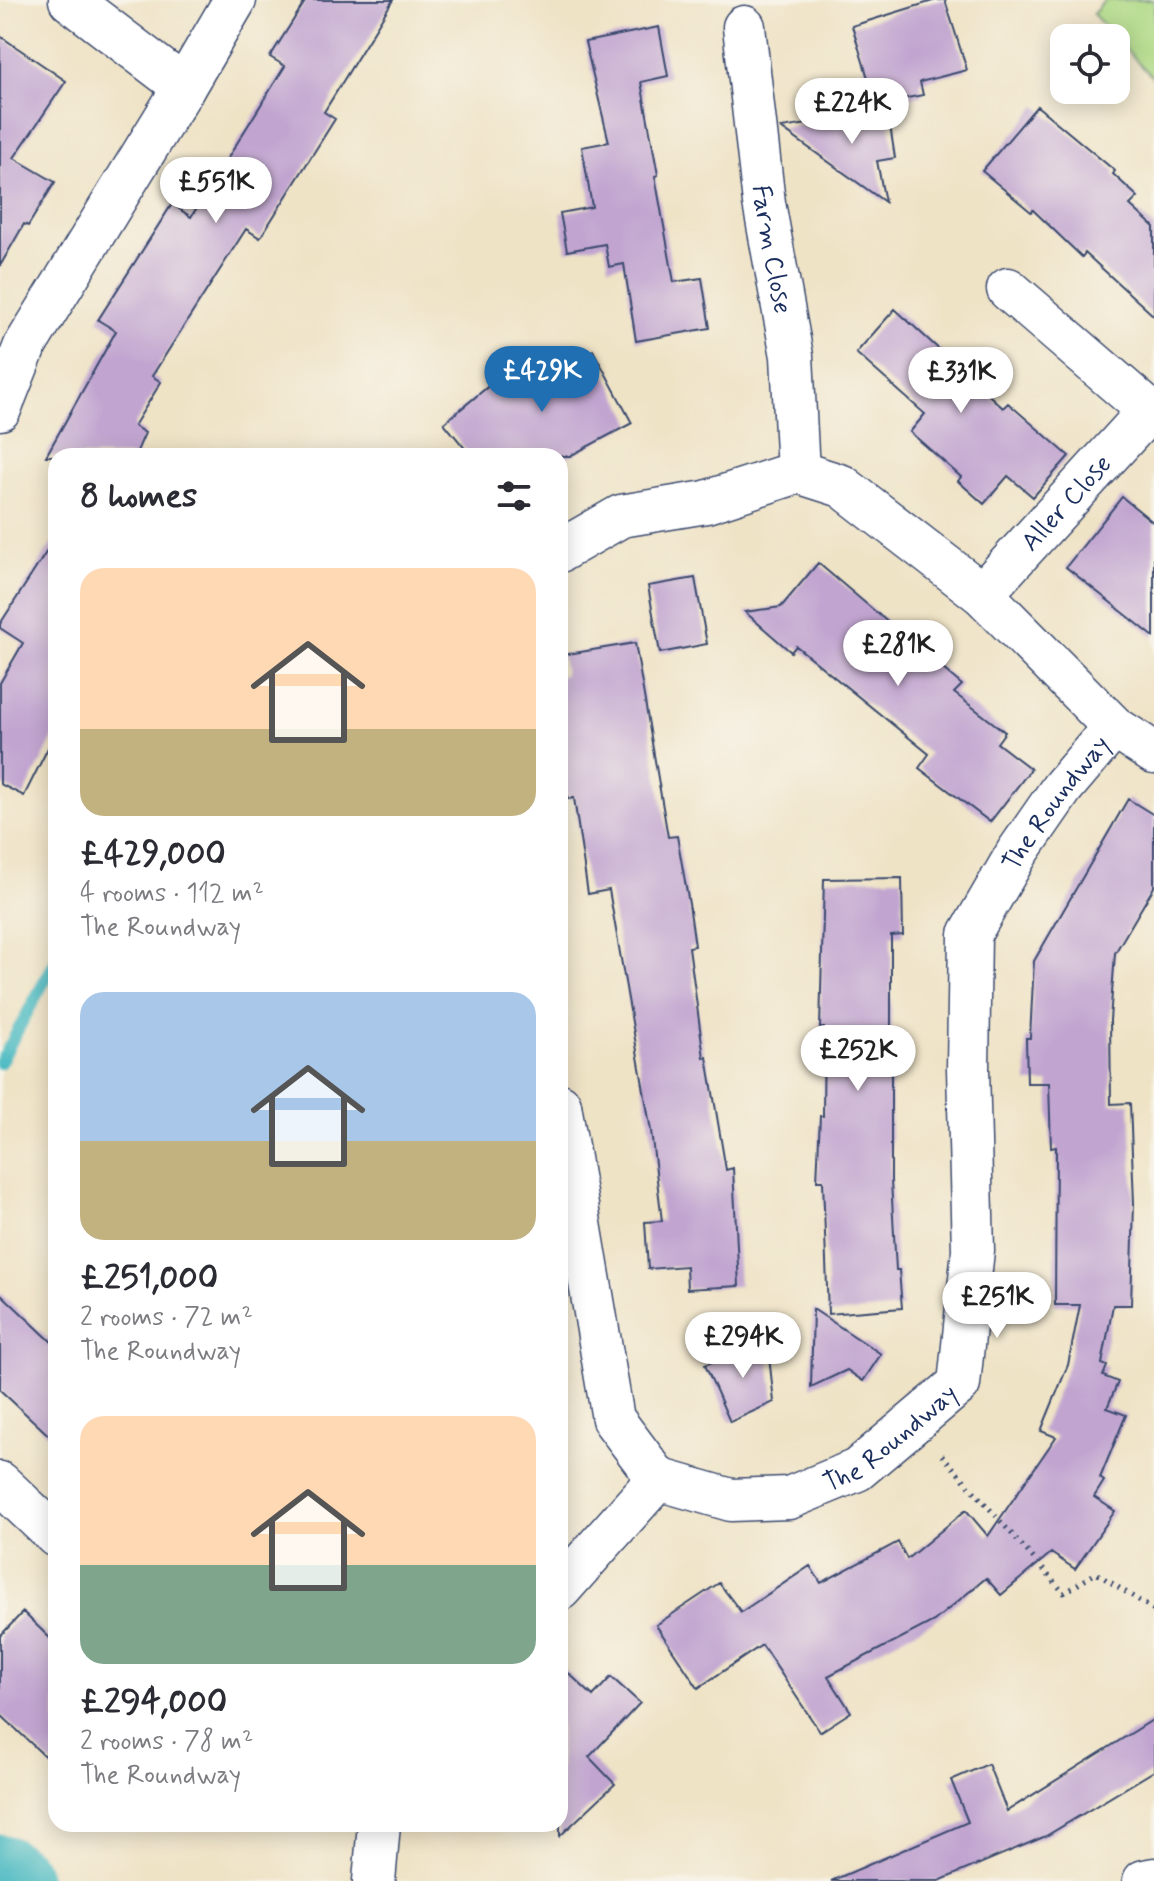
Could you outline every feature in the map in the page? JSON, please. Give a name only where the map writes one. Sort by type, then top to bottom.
[{"type":"street","points":[[70,0],[184,87]]},
{"type":"street","points":[[0,409],[25,346],[235,0]]},
{"type":"street","name":"Farm Close","points":[[744,27],[764,203],[792,356],[798,472]]},
{"type":"street","name":"Aller Close","points":[[982,594],[1151,413],[1008,289]]},
{"type":"street","points":[[568,546],[621,516],[706,502],[798,472]]},
{"type":"street","name":"The Roundway","points":[[798,472],[842,486],[982,594],[1114,727],[1154,753]]},
{"type":"street","name":"The Roundway","points":[[658,1479],[731,1500],[789,1498],[857,1470],[919,1421],[959,1384],[973,1250],[968,1069],[970,934],[1017,853],[1062,788],[1114,727]]},
{"type":"street","points":[[568,1152],[613,1419],[658,1479],[568,1580]]},
{"type":"street","points":[[0,1483],[48,1528]]},
{"type":"street","points":[[374,1881],[378,1832]]},
{"type":"street","points":[[1144,1881],[1154,1879]]},
{"type":"path","points":[[919,1421],[931,1443],[1064,1593],[1096,1573],[1154,1610]]},
{"type":"green space","points":[[1105,0],[1154,0],[1154,79],[1130,53],[1130,24],[1102,24],[1093,14]]},
{"type":"building","points":[[306,0],[393,0],[324,112],[335,119],[260,238],[246,229],[152,376],[161,382],[134,426],[145,433],[138,448],[50,448],[116,331],[98,320],[172,204],[191,217],[285,66],[270,57]]},
{"type":"building","points":[[936,0],[945,0],[967,70],[920,82],[923,95],[876,104],[852,26]]},
{"type":"building","points":[[659,27],[668,76],[641,82],[658,175],[655,176],[674,282],[702,278],[710,328],[636,341],[624,264],[609,267],[605,244],[567,251],[560,213],[592,207],[582,147],[609,142],[585,42]]},
{"type":"building","points":[[0,36],[66,81],[14,158],[55,182],[28,226],[24,224],[0,266]]},
{"type":"building","points":[[1037,106],[1115,171],[1113,174],[1138,197],[1130,205],[1154,227],[1154,316],[1085,253],[1082,257],[1033,210],[1031,212],[982,171]]},
{"type":"building","points":[[888,112],[895,158],[877,161],[885,202],[781,128]]},
{"type":"building","points":[[895,309],[1003,408],[1008,403],[1069,456],[1033,497],[1008,476],[984,504],[958,481],[961,477],[910,432],[925,414],[856,353]]},
{"type":"building","points":[[593,350],[632,423],[568,456],[568,448],[464,448],[444,423],[508,370],[523,389]]},
{"type":"building","points":[[1122,497],[1154,523],[1154,637],[1066,567]]},
{"type":"building","points":[[48,549],[48,748],[24,796],[0,784],[0,683],[23,643],[0,628]]},
{"type":"building","points":[[818,563],[962,685],[954,693],[1005,732],[997,743],[1031,769],[990,822],[919,768],[929,754],[796,646],[791,652],[745,612],[781,607]]},
{"type":"building","points":[[695,578],[707,644],[660,653],[648,586]]},
{"type":"building","points":[[635,643],[668,837],[677,836],[689,904],[695,946],[689,947],[704,1058],[707,1057],[726,1170],[733,1168],[739,1286],[687,1289],[686,1266],[648,1269],[645,1222],[662,1221],[651,1131],[609,890],[588,894],[574,798],[568,799],[568,654]]},
{"type":"building","points":[[1128,799],[1154,815],[1154,887],[1115,953],[1110,1020],[1111,1104],[1130,1103],[1134,1203],[1131,1305],[1113,1305],[1102,1364],[1107,1366],[1103,1376],[1118,1382],[1107,1408],[1126,1415],[1100,1478],[1104,1481],[1094,1497],[1115,1511],[1075,1569],[1051,1553],[1001,1595],[986,1578],[934,1621],[828,1676],[851,1712],[820,1732],[762,1645],[698,1688],[656,1625],[719,1583],[741,1612],[810,1566],[821,1583],[898,1542],[907,1559],[966,1510],[988,1536],[1056,1437],[1041,1431],[1068,1365],[1080,1305],[1055,1305],[1056,1147],[1051,1148],[1049,1083],[1027,1083],[1026,1038],[1030,1038],[1034,961]]},
{"type":"building","points":[[902,878],[903,935],[891,936],[891,1181],[896,1270],[899,1270],[902,1308],[828,1314],[823,1181],[817,1181],[820,1116],[823,1116],[824,1028],[820,1028],[824,879]]},
{"type":"building","points":[[0,1293],[48,1338],[48,1435],[0,1390]]},
{"type":"building","points":[[813,1309],[881,1354],[863,1381],[847,1370],[811,1387]]},
{"type":"building","points":[[767,1338],[774,1402],[730,1422],[705,1365]]},
{"type":"building","points":[[23,1612],[48,1636],[48,1759],[0,1714],[0,1636]]},
{"type":"building","points":[[568,1673],[593,1696],[611,1677],[640,1703],[589,1757],[615,1784],[568,1828]]},
{"type":"building","points":[[1154,1719],[1154,1771],[1046,1836],[939,1881],[831,1881],[968,1822],[951,1780],[988,1764],[1007,1811]]},
{"type":"waterway","points":[[0,1063],[48,975]]},
{"type":"waterway","points":[[0,1873],[12,1881]]}]
